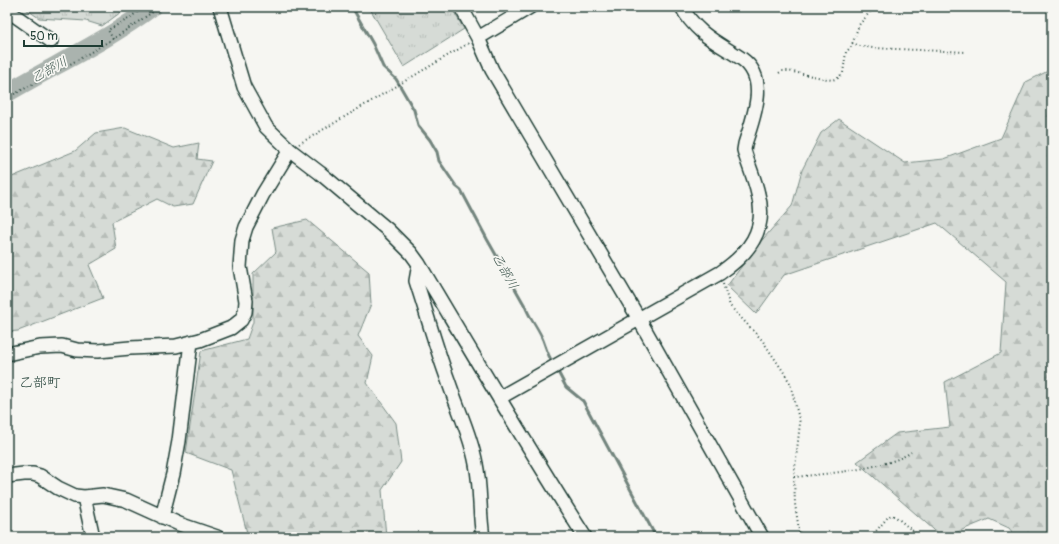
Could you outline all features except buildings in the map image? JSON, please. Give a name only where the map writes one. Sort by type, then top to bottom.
[{"type":"street","points":[[220,7],[244,87],[266,127],[290,150],[388,230],[411,253],[585,537]]},
{"type":"street","points":[[460,7],[478,38],[492,70],[639,319],[762,537]]},
{"type":"street","points":[[478,38],[530,7]]},
{"type":"street","points":[[499,398],[720,273],[741,257],[752,242],[758,230],[760,220],[759,196],[744,150],[757,101],[756,78],[750,67],[742,59],[710,39],[686,16],[682,7]]},
{"type":"street","points":[[7,13],[14,15],[51,41]]},
{"type":"street","points":[[7,354],[40,347],[62,346],[77,350],[98,351],[176,346],[231,328],[241,320],[246,312],[246,301],[240,267],[242,240],[246,227],[263,194],[290,150]]},
{"type":"street","points":[[419,264],[416,281],[476,463],[480,492],[480,521],[482,537]]},
{"type":"street","points":[[162,516],[173,474],[179,441],[191,342]]},
{"type":"street","points":[[7,476],[33,474],[48,480],[68,494],[84,497],[103,496],[126,500],[179,524],[217,537]]},
{"type":"street","points":[[84,497],[93,537]]},
{"type":"path","points":[[113,39],[108,30],[130,18],[143,7]]},
{"type":"path","points":[[7,98],[113,39],[160,7]]},
{"type":"path","points":[[779,73],[782,71],[788,71],[832,80],[838,78],[843,73],[846,52],[851,47],[859,25],[874,7]]},
{"type":"path","points":[[290,150],[478,38]]},
{"type":"path","points":[[852,43],[873,48],[967,52]]},
{"type":"path","points":[[720,273],[730,306],[762,340],[790,383],[800,423],[794,477],[795,504],[800,537]]},
{"type":"path","points":[[794,477],[878,465],[911,452]]},
{"type":"path","points":[[871,537],[888,517],[891,516],[896,517],[920,537]]},
{"type":"green space","points":[[23,7],[128,7],[102,26],[86,21],[39,18]]},
{"type":"green space","points":[[369,7],[451,7],[464,29],[404,67]]},
{"type":"green space","points":[[1052,69],[1052,537],[1016,537],[1009,528],[989,519],[942,537],[857,462],[897,433],[950,427],[945,382],[1001,353],[1006,282],[937,223],[784,275],[756,314],[727,286],[756,247],[792,206],[802,170],[821,133],[839,119],[905,163],[944,159],[1001,138],[1026,82]]},
{"type":"green space","points":[[125,128],[174,148],[199,143],[197,159],[212,161],[193,204],[173,207],[157,199],[112,222],[116,249],[89,265],[103,298],[18,331],[7,332],[7,179],[75,151],[96,133]]},
{"type":"green space","points":[[307,220],[369,272],[371,304],[358,336],[373,356],[367,383],[396,423],[401,462],[382,490],[386,537],[260,537],[247,533],[231,470],[186,453],[201,351],[247,339],[253,322],[253,274],[276,252],[272,228]]},
{"type":"waterway","name":"乙部川","points":[[7,93],[99,42],[152,7]]},
{"type":"waterway","name":"乙部川","points":[[352,7],[373,44],[383,67],[396,79],[414,110],[418,125],[437,152],[439,161],[456,186],[461,190],[539,331],[548,355],[553,363]]},
{"type":"waterway","name":"乙部川","points":[[557,370],[566,387],[583,401],[656,537]]},
{"type":"district","name":"乙部町","points":[[40,382]]}]
